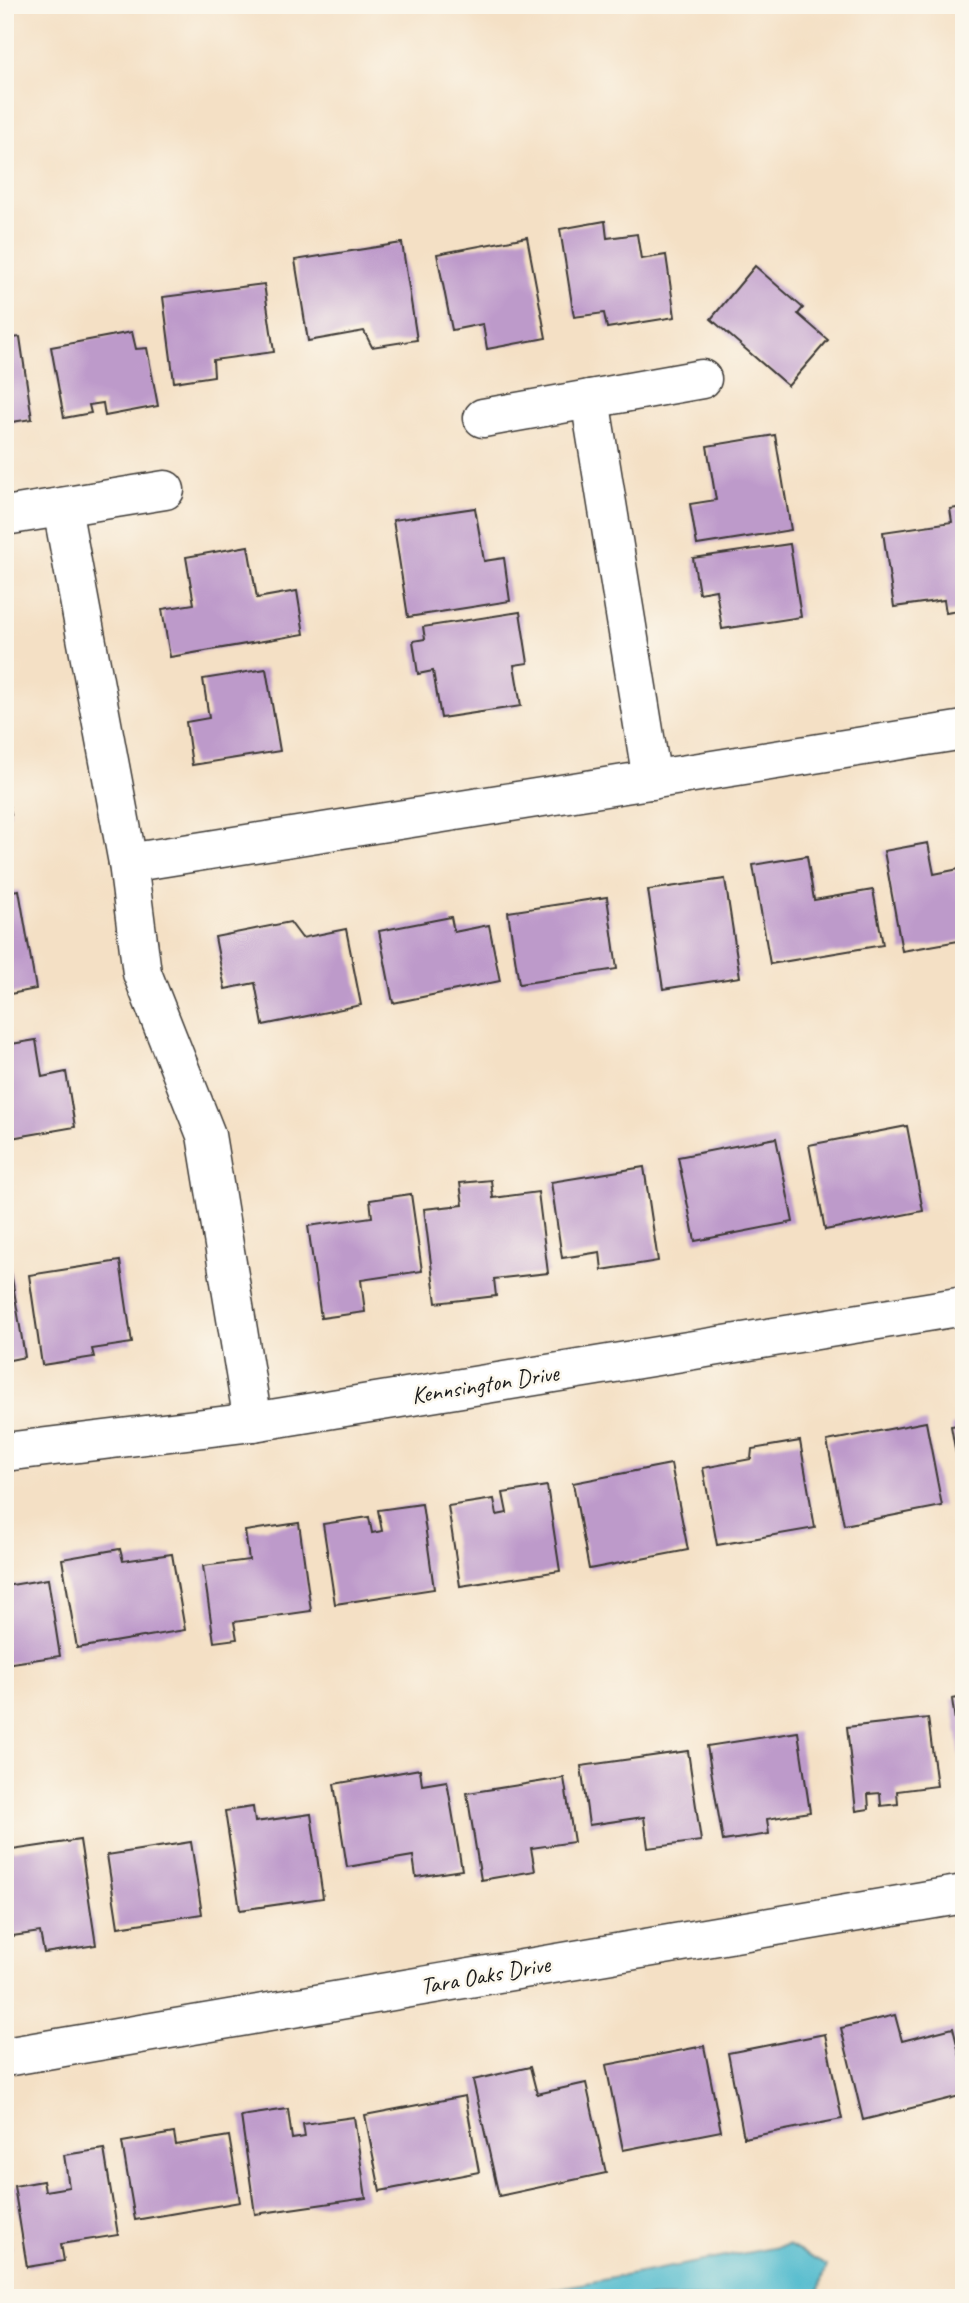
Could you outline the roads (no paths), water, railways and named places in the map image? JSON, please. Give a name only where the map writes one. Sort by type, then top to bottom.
[{"type":"street","points":[[483,418],[702,379]]},
{"type":"street","points":[[590,399],[652,780]]},
{"type":"street","points":[[5,516],[166,491]]},
{"type":"street","points":[[62,508],[128,863],[142,973],[206,1135],[253,1422]]},
{"type":"street","points":[[128,863],[964,730]]},
{"type":"street","name":"Kennsington Drive","points":[[5,1452],[253,1422],[964,1306]]},
{"type":"street","name":"Tara Oaks Drive","points":[[5,2057],[964,1894]]},
{"type":"water","points":[[788,2245],[827,2266],[816,2298],[506,2298]]}]
